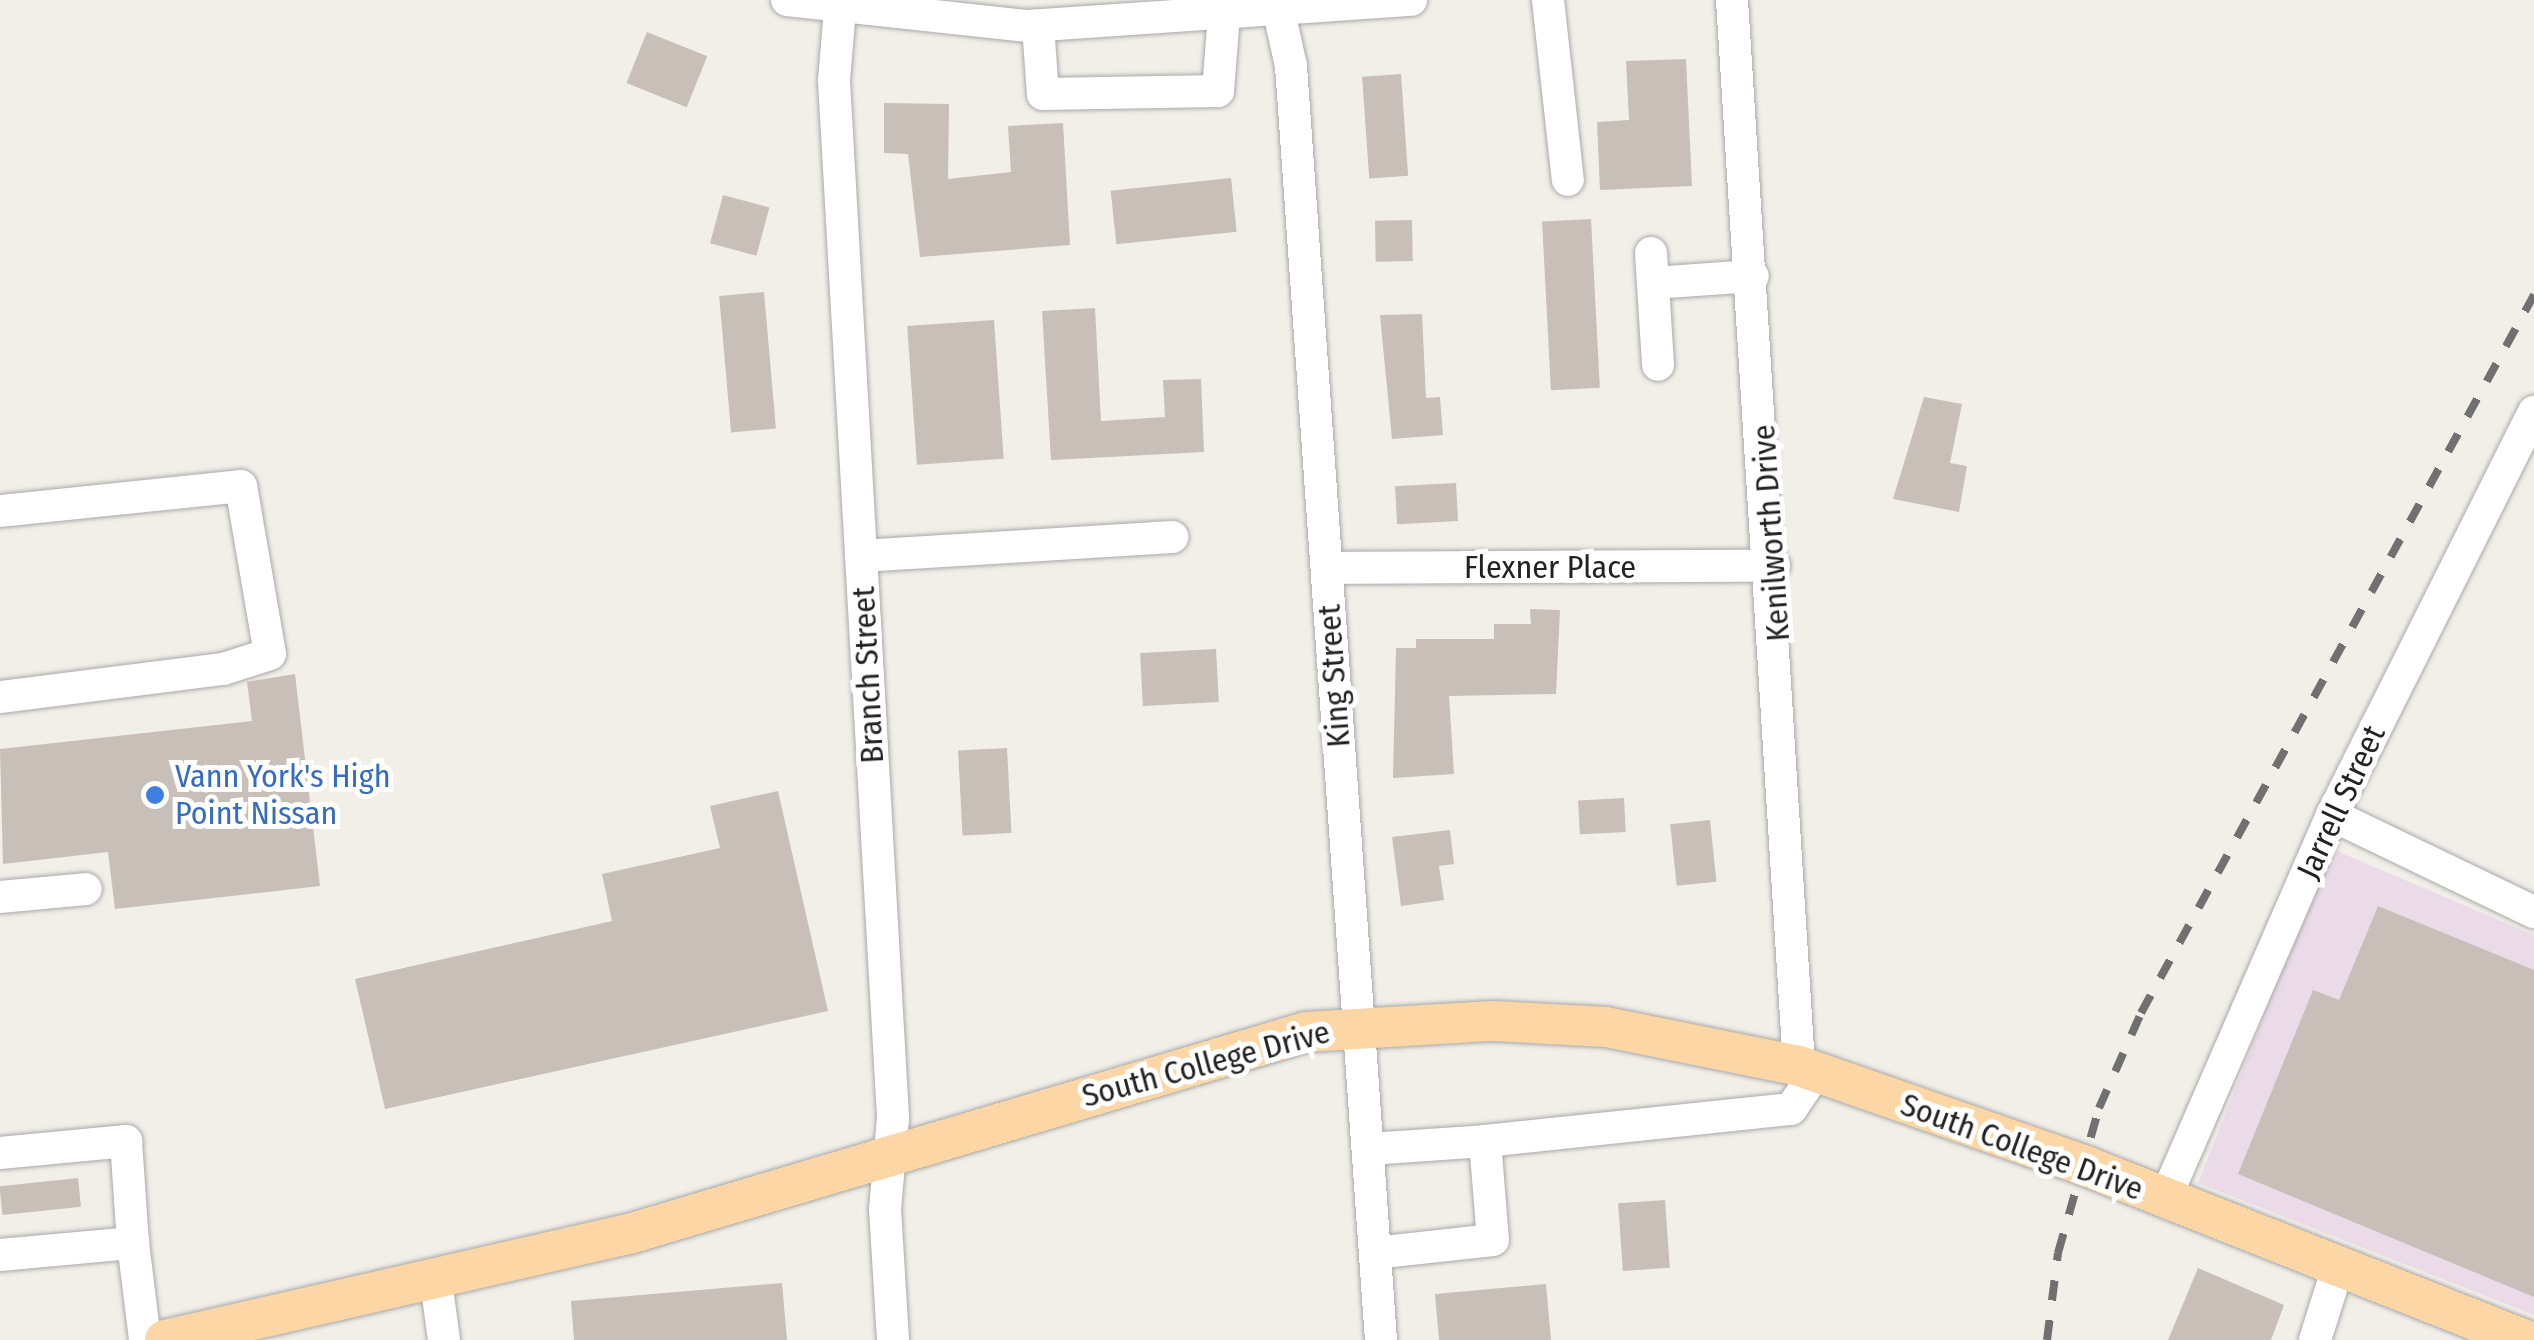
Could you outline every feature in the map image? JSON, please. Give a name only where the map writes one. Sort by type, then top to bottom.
[{"type":"main road","name":"South College Drive","points":[[169,1340],[629,1234],[892,1150],[1306,1032],[1361,1026],[1606,1026],[1808,1069],[2165,1199],[2524,1340]]},
{"type":"street","points":[[787,0],[840,10],[1038,25],[1279,12],[1410,0]]},
{"type":"street","points":[[1548,0],[1568,180]]},
{"type":"street","name":"Kenilworth Drive","points":[[1732,0],[1808,1069]]},
{"type":"street","name":"Branch Street","points":[[840,10],[834,81],[892,1150],[885,1208],[892,1340]]},
{"type":"street","name":"King Street","points":[[1279,12],[1327,568],[1381,1340]]},
{"type":"street","points":[[1038,25],[1043,94],[1218,91],[1224,15]]},
{"type":"street","points":[[1658,365],[1652,268],[1753,276]]},
{"type":"street","name":"Jarrell Street","points":[[2165,1199],[2332,815],[2534,412]]},
{"type":"street","points":[[0,511],[241,486],[270,654],[223,669],[0,697]]},
{"type":"street","points":[[861,556],[1172,536]]},
{"type":"street","name":"Flexner Place","points":[[1327,568],[1774,566]]},
{"type":"street","points":[[2332,815],[2532,905]]},
{"type":"street","points":[[0,897],[86,890]]},
{"type":"street","points":[[1368,1148],[1485,1142],[1790,1109],[1808,1069]]},
{"type":"street","points":[[0,1153],[126,1141],[145,1340]]},
{"type":"street","points":[[1376,1253],[1493,1240],[1485,1142]]},
{"type":"street","points":[[0,1173],[92,1162],[132,1228]]},
{"type":"street","points":[[0,1255],[132,1228]]},
{"type":"street","points":[[2315,1340],[2338,1267]]},
{"type":"street","points":[[436,1280],[444,1340]]},
{"type":"shaded area","points":[[2330,848],[2534,935],[2534,1315],[2198,1183]]},
{"type":"building","points":[[647,32],[707,56],[687,107],[626,83]]},
{"type":"building","points":[[1686,59],[1692,186],[1600,190],[1597,122],[1629,120],[1626,61]]},
{"type":"building","points":[[1401,74],[1408,176],[1369,178],[1362,77]]},
{"type":"building","points":[[884,103],[949,104],[948,179],[1011,172],[1008,126],[1063,123],[1070,245],[920,257],[908,154],[884,153]]},
{"type":"building","points":[[1231,178],[1237,232],[1116,244],[1111,191]]},
{"type":"building","points":[[723,195],[769,207],[756,256],[710,243]]},
{"type":"building","points":[[1591,219],[1600,388],[1551,390],[1542,222]]},
{"type":"building","points":[[1412,220],[1413,261],[1376,262],[1375,221]]},
{"type":"building","points":[[764,292],[776,428],[731,432],[719,296]]},
{"type":"building","points":[[1095,308],[1101,421],[1165,417],[1163,380],[1201,379],[1204,452],[1051,460],[1042,311]]},
{"type":"building","points":[[1422,314],[1426,398],[1440,397],[1443,435],[1392,439],[1380,315]]},
{"type":"building","points":[[994,320],[1004,459],[917,465],[907,326]]},
{"type":"building","points":[[1924,397],[1962,404],[1950,463],[1967,466],[1959,512],[1893,499]]},
{"type":"building","points":[[1456,483],[1458,521],[1397,524],[1395,486]]},
{"type":"building","points":[[1530,609],[1560,610],[1556,694],[1449,696],[1454,774],[1393,778],[1396,648],[1416,648],[1416,639],[1494,639],[1494,624],[1531,624]]},
{"type":"building","points":[[1216,649],[1219,702],[1143,706],[1140,653]]},
{"type":"building","name":"Vann York's High Point Nissan","points":[[295,674],[320,886],[115,909],[108,852],[3,864],[0,749],[252,721],[247,682]]},
{"type":"building","points":[[1007,748],[1011,833],[963,835],[958,751]]},
{"type":"building","points":[[778,791],[828,1011],[385,1109],[355,979],[612,921],[602,874],[720,848],[710,806]]},
{"type":"building","points":[[1624,798],[1626,832],[1580,834],[1578,800]]},
{"type":"building","points":[[1710,820],[1716,882],[1677,886],[1670,824]]},
{"type":"building","points":[[1450,830],[1454,864],[1439,866],[1444,900],[1401,906],[1392,837]]},
{"type":"building","points":[[2378,906],[2534,970],[2534,1297],[2238,1174],[2313,990],[2339,1000]]},
{"type":"building","points":[[78,1178],[81,1207],[2,1215],[0,1186]]},
{"type":"building","points":[[1665,1200],[1670,1268],[1623,1271],[1618,1203]]},
{"type":"building","points":[[2198,1268],[2284,1305],[2271,1340],[2168,1340]]},
{"type":"building","points":[[782,1283],[787,1340],[574,1340],[571,1301]]},
{"type":"building","points":[[1546,1284],[1551,1340],[1439,1340],[1435,1294]]},
{"type":"railway","points":[[2047,1340],[2058,1253],[2099,1108],[2141,1013],[2534,295]]},
{"type":"place","name":"Vann York's High Point Nissan","points":[[155,795]]}]
